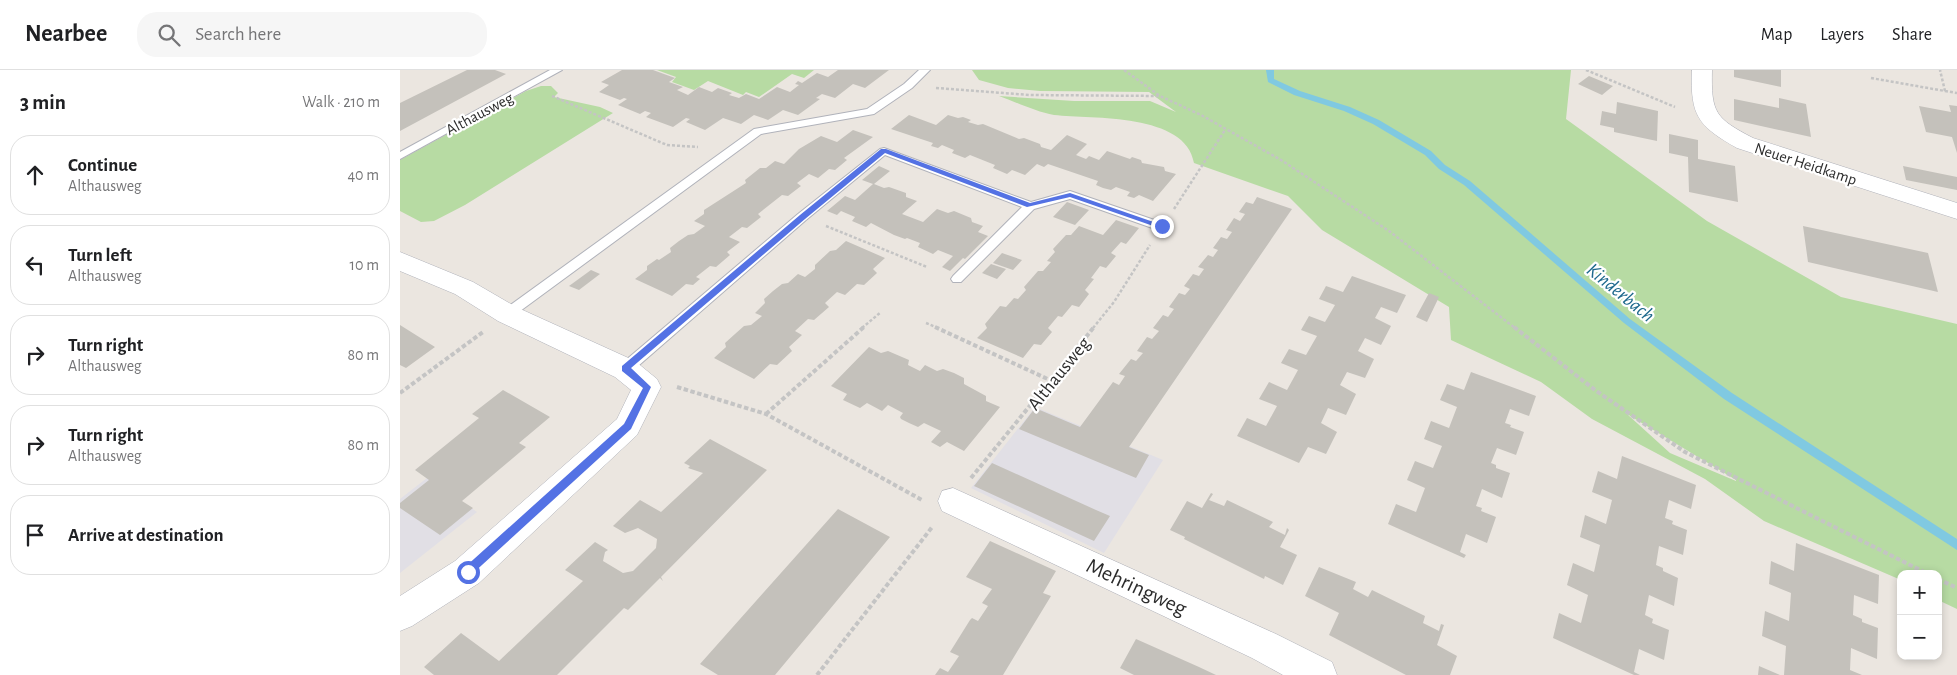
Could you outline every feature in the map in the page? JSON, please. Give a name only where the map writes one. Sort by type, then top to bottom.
[{"type":"street","points":[[1702,70],[1700,96],[1702,107],[1707,117]]},
{"type":"street","name":"Neuer Heidkamp","points":[[1707,117],[1722,131],[1745,143],[1957,211]]},
{"type":"street","points":[[400,261],[464,288],[507,314],[636,378],[628,427],[468,572],[400,615]]},
{"type":"street","name":"Mehringweg","points":[[948,507],[1264,646],[1320,675]]},
{"type":"lane","name":"Althausweg","points":[[400,156],[557,70]]},
{"type":"lane","points":[[507,314],[758,131],[870,112],[908,86],[925,70]]},
{"type":"lane","points":[[636,378],[802,217],[884,151],[1030,206]]},
{"type":"lane","points":[[957,279],[1030,206],[1070,195],[1162,226]]},
{"type":"path","points":[[1124,70],[1160,96],[1202,116],[1280,160],[1389,231],[1595,390],[1685,452],[1920,570]]},
{"type":"path","points":[[1586,70],[1652,99],[1707,117]]},
{"type":"path","points":[[1940,70],[1946,91]]},
{"type":"path","points":[[1871,78],[1957,93]]},
{"type":"path","points":[[529,86],[667,144],[731,150]]},
{"type":"path","points":[[908,86],[1030,95],[1160,96]]},
{"type":"path","name":"Althausweg","points":[[817,675],[948,507],[1052,381],[1114,302],[1225,130]]},
{"type":"path","points":[[802,217],[927,267]]},
{"type":"path","points":[[766,414],[881,312]]},
{"type":"path","points":[[400,393],[507,314]]},
{"type":"path","points":[[926,323],[1052,381]]},
{"type":"path","points":[[636,378],[678,388],[766,414],[948,507]]},
{"type":"path","points":[[1942,581],[1957,588]]},
{"type":"shaded area","points":[[1035,407],[1163,460],[1104,553],[971,488]]},
{"type":"shaded area","points":[[427,478],[477,512],[400,573],[400,499]]},
{"type":"green space","points":[[657,70],[814,70],[804,78],[792,74],[759,97],[746,92],[743,95],[708,81],[694,90],[672,82],[676,77]]},
{"type":"green space","points":[[972,70],[1571,70],[1566,119],[1707,221],[1841,297],[1957,324],[1957,609],[1942,602],[1942,570],[1897,570],[1897,578],[1764,521],[1705,479],[1592,419],[1541,382],[1451,340],[1449,307],[1322,230],[1288,196],[1194,163],[1187,147],[1174,135],[1156,127],[1113,119],[1047,114],[999,96],[1074,101],[1150,101],[1176,112],[1149,92],[1040,91],[1008,88],[979,80]],"holes":[[[1627,414],[1736,480],[1670,453]]]},
{"type":"green space","points":[[541,86],[551,86],[558,93],[554,97],[600,107],[613,113],[465,205],[434,221],[421,222],[400,211],[400,160],[526,91]]},
{"type":"building","points":[[467,70],[495,70],[506,74],[400,131],[400,103]]},
{"type":"building","points":[[622,70],[653,70],[675,78],[669,82],[683,87],[677,90],[688,95],[699,87],[712,92],[718,88],[732,93],[729,95],[739,98],[746,94],[759,99],[777,87],[790,92],[799,85],[795,84],[798,81],[802,83],[817,73],[828,77],[838,70],[889,70],[865,88],[853,84],[835,98],[822,94],[816,98],[820,99],[798,115],[783,110],[768,120],[754,115],[741,124],[723,118],[705,130],[686,122],[690,119],[686,118],[673,127],[646,117],[651,113],[645,111],[640,114],[618,105],[627,99],[620,100],[599,92],[609,85],[601,82]]},
{"type":"building","points":[[1734,70],[1781,70],[1781,87],[1734,77]]},
{"type":"building","points":[[1589,76],[1613,86],[1602,95],[1578,84]]},
{"type":"building","points":[[1779,98],[1806,104],[1811,137],[1734,120],[1734,99],[1779,108]]},
{"type":"building","points":[[1617,102],[1658,111],[1657,141],[1614,132],[1614,128],[1600,125],[1602,111],[1616,114]]},
{"type":"building","points":[[1949,105],[1957,106],[1957,153],[1952,137],[1926,132],[1919,106],[1951,112]]},
{"type":"building","points":[[909,115],[936,125],[948,115],[958,118],[963,117],[971,120],[968,122],[978,125],[983,124],[1019,139],[1024,138],[1040,144],[1041,147],[1051,150],[1067,135],[1087,144],[1076,155],[1086,159],[1089,156],[1099,160],[1107,151],[1130,159],[1132,157],[1141,160],[1142,163],[1164,167],[1165,171],[1176,174],[1153,201],[1139,195],[1134,198],[1127,196],[1130,192],[1116,187],[1111,190],[1103,188],[1096,185],[1098,181],[1048,164],[1044,167],[1037,164],[1025,175],[1012,170],[1007,174],[993,168],[995,165],[970,155],[965,158],[952,153],[954,150],[942,145],[938,148],[931,146],[933,143],[891,129]]},
{"type":"building","points":[[853,130],[873,137],[844,158],[847,160],[835,170],[829,169],[818,178],[809,174],[797,183],[801,186],[788,196],[782,195],[758,214],[761,217],[747,228],[742,227],[729,237],[740,242],[727,252],[730,255],[716,267],[710,266],[696,277],[700,279],[693,285],[686,284],[672,296],[635,279],[647,270],[647,266],[671,252],[670,248],[679,241],[705,226],[694,221],[704,214],[704,210],[746,183],[745,180],[760,168],[766,168],[775,161],[784,164],[799,149],[821,136],[837,142]]},
{"type":"building","points":[[1669,134],[1698,140],[1698,159],[1735,166],[1738,202],[1689,192],[1688,157],[1669,153]]},
{"type":"building","points":[[879,166],[890,171],[874,184],[906,193],[906,197],[917,201],[902,214],[923,222],[937,209],[948,213],[954,211],[971,218],[972,222],[983,226],[978,232],[988,236],[950,271],[942,267],[953,256],[938,250],[933,254],[918,247],[920,243],[894,235],[871,223],[866,227],[852,221],[855,217],[841,211],[837,215],[827,211],[845,196],[855,200],[873,184],[862,180]]},
{"type":"building","points":[[1903,166],[1957,177],[1957,190],[1906,180]]},
{"type":"building","points":[[1257,197],[1292,209],[1129,447],[1149,455],[1136,478],[1019,429],[1035,408],[1080,427],[1113,382],[1119,385],[1125,376],[1119,374],[1131,359],[1136,361],[1143,353],[1137,351],[1147,337],[1152,339],[1159,331],[1153,328],[1163,315],[1168,317],[1174,309],[1169,307],[1179,293],[1185,295],[1190,289],[1184,286],[1193,274],[1199,276],[1204,269],[1198,267],[1208,255],[1213,257],[1218,250],[1213,248],[1221,237],[1227,239],[1232,232],[1226,230],[1234,218],[1240,221],[1245,214],[1239,212],[1246,202],[1253,204]]},
{"type":"building","points":[[1067,202],[1089,210],[1075,225],[1053,217]]},
{"type":"building","points":[[1116,220],[1139,228],[1126,244],[1121,242],[1111,253],[1116,256],[1106,268],[1100,266],[1091,278],[1094,279],[1085,290],[1089,294],[1079,307],[1072,305],[1062,317],[1058,316],[1048,328],[1052,332],[1041,345],[1034,344],[1023,358],[977,338],[987,328],[985,324],[1000,306],[1006,307],[1014,298],[1018,299],[1026,290],[1024,287],[1038,271],[1043,271],[1051,262],[1047,261],[1055,252],[1053,249],[1066,235],[1071,235],[1079,226],[1103,235]]},
{"type":"building","points":[[1803,226],[1928,253],[1938,292],[1808,262]]},
{"type":"building","points":[[846,241],[885,258],[873,269],[877,273],[864,285],[857,284],[845,295],[837,292],[825,303],[829,307],[814,320],[808,319],[795,331],[802,335],[789,347],[792,351],[777,365],[770,364],[754,379],[714,358],[726,347],[725,343],[744,326],[751,325],[762,316],[755,313],[765,303],[764,299],[773,291],[782,284],[788,283],[798,274],[805,277],[815,269],[815,265],[830,251],[836,250]]},
{"type":"building","points":[[1002,253],[1022,260],[1013,270],[993,263]]},
{"type":"building","points":[[991,264],[1006,269],[997,279],[982,273]]},
{"type":"building","points":[[591,270],[600,274],[579,290],[569,286]]},
{"type":"building","points":[[1352,276],[1406,295],[1397,313],[1381,307],[1375,318],[1391,326],[1381,345],[1365,338],[1358,351],[1374,359],[1365,378],[1347,372],[1340,385],[1356,394],[1346,415],[1328,408],[1321,423],[1337,432],[1326,454],[1308,447],[1299,463],[1237,436],[1247,418],[1266,426],[1277,406],[1259,399],[1269,382],[1287,390],[1298,370],[1281,363],[1289,349],[1306,355],[1317,336],[1301,330],[1309,316],[1325,322],[1335,305],[1319,299],[1326,286],[1343,292]]},
{"type":"building","points":[[1429,293],[1439,297],[1427,322],[1416,317]]},
{"type":"building","points":[[400,325],[435,347],[406,368],[400,365]]},
{"type":"building","points":[[869,347],[881,353],[888,351],[909,360],[908,365],[920,371],[925,365],[937,371],[943,369],[954,373],[964,378],[964,384],[986,396],[986,401],[1000,407],[964,451],[947,442],[940,447],[931,442],[941,431],[924,423],[918,427],[909,423],[901,419],[900,417],[903,413],[888,405],[882,411],[867,403],[860,408],[843,400],[847,394],[831,386]]},
{"type":"building","points":[[1471,372],[1536,396],[1529,416],[1510,409],[1505,423],[1524,432],[1516,455],[1497,448],[1491,463],[1496,465],[1496,468],[1510,473],[1502,498],[1482,489],[1476,506],[1482,508],[1481,511],[1496,517],[1487,543],[1466,534],[1460,552],[1466,555],[1464,558],[1388,524],[1396,504],[1416,512],[1425,488],[1407,480],[1415,461],[1433,468],[1442,446],[1424,439],[1431,421],[1449,428],[1457,407],[1440,400],[1447,384],[1464,390]]},
{"type":"building","points":[[503,390],[550,417],[519,443],[526,447],[462,501],[473,508],[440,535],[400,508],[400,503],[429,480],[415,470],[479,418],[472,414]]},
{"type":"building","points":[[710,439],[767,470],[661,577],[663,581],[660,578],[628,610],[624,608],[557,675],[434,675],[424,667],[461,633],[499,661],[583,581],[565,570],[595,542],[608,550],[605,552],[603,561],[623,573],[633,571],[656,548],[657,539],[638,528],[625,533],[613,526],[640,500],[661,512],[703,473],[688,468],[690,466],[684,463]]},
{"type":"building","points":[[1622,456],[1696,485],[1691,509],[1669,500],[1665,518],[1673,521],[1672,524],[1687,530],[1683,555],[1659,546],[1656,565],[1663,568],[1663,571],[1678,578],[1674,606],[1649,595],[1645,615],[1653,619],[1652,623],[1669,630],[1664,660],[1639,649],[1634,672],[1640,675],[1634,675],[1553,638],[1559,613],[1581,623],[1588,595],[1567,585],[1573,563],[1594,572],[1600,545],[1580,537],[1585,515],[1606,524],[1612,500],[1592,492],[1598,471],[1617,479]]},
{"type":"building","points":[[992,463],[1110,516],[1094,541],[974,486]]},
{"type":"building","points":[[1211,493],[1213,494],[1209,500],[1224,506],[1227,500],[1273,522],[1269,527],[1285,535],[1287,528],[1289,530],[1280,547],[1297,555],[1283,585],[1265,576],[1264,579],[1184,539],[1185,537],[1170,530],[1187,501],[1202,508]]},
{"type":"building","points":[[838,509],[890,537],[775,675],[718,675],[700,664]]},
{"type":"building","points":[[990,541],[1056,571],[1043,593],[1051,596],[1003,675],[935,675],[940,668],[948,672],[959,656],[950,652],[970,620],[972,618],[978,621],[988,606],[982,603],[992,589],[966,577]]},
{"type":"building","points":[[1796,543],[1879,575],[1878,604],[1854,595],[1853,615],[1862,619],[1862,622],[1878,628],[1877,659],[1851,648],[1850,670],[1862,675],[1784,675],[1786,646],[1762,636],[1765,611],[1789,621],[1791,593],[1769,584],[1771,561],[1794,571]]},
{"type":"building","points":[[1319,567],[1356,582],[1353,589],[1368,597],[1372,590],[1425,616],[1423,623],[1439,631],[1441,624],[1444,625],[1437,645],[1457,656],[1450,675],[1406,675],[1329,635],[1339,613],[1305,596]]},
{"type":"building","points":[[1136,639],[1216,675],[1134,675],[1120,668]]},
{"type":"building","points":[[1759,666],[1780,675],[1758,675]]},
{"type":"waterway","name":"Kinderbach","points":[[1270,70],[1271,80],[1297,93],[1347,109],[1376,122],[1428,153],[1442,167],[1467,183],[1627,321],[1728,396],[1957,545]]},
{"type":"route","points":[[468,572],[628,427],[647,387],[625,368],[802,217],[884,151],[1030,206],[1070,195],[1162,226]]}]
